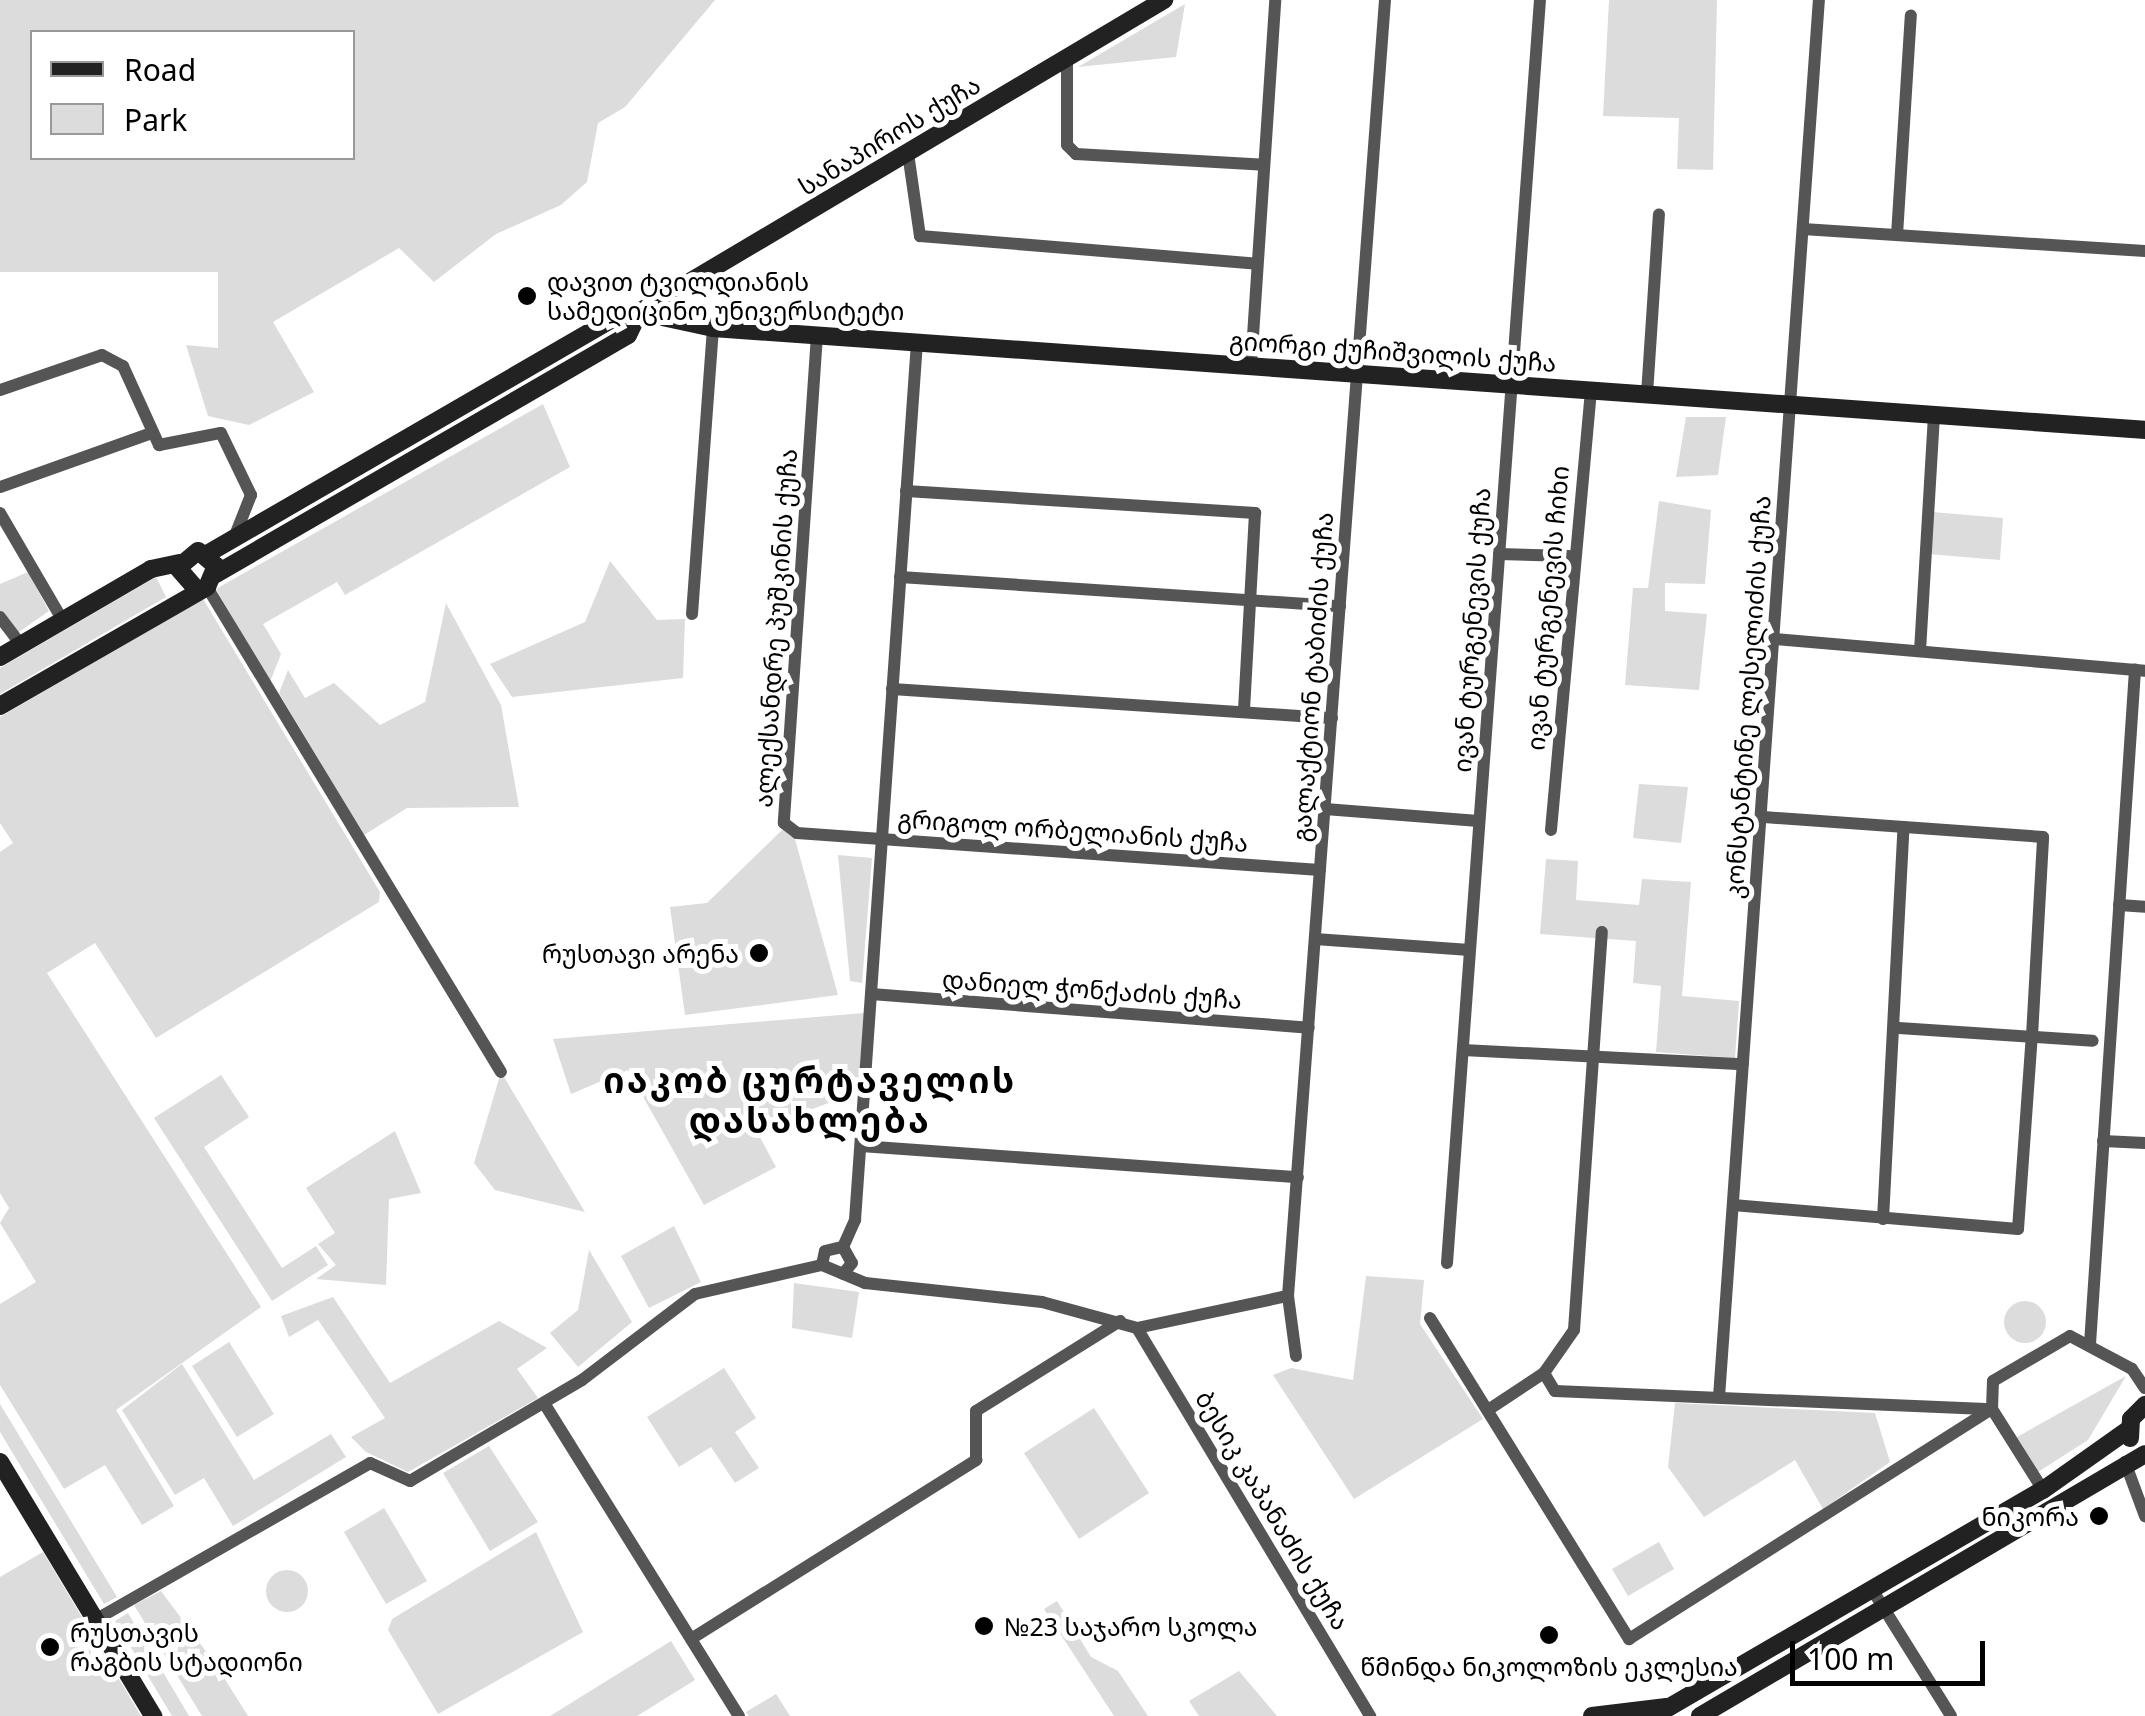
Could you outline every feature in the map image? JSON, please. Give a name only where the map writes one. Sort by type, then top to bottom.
[{"type":"street","name":"სანაპიროს ქუჩა","points":[[179,563],[192,551],[207,554],[621,314],[639,312],[1164,0]]},
{"type":"street","points":[[1252,366],[1275,0]]},
{"type":"street","name":"გალაქტიონ ტაბიძის ქუჩა","points":[[1296,1356],[1288,1296],[1384,0]]},
{"type":"street","name":"ივან ტურგენევის ქუჩა","points":[[1447,1264],[1540,0]]},
{"type":"street","name":"კონსტანტინე ლესელიძის ქუჩა","points":[[1719,1398],[1819,0]]},
{"type":"street","points":[[1897,236],[1911,15]]},
{"type":"street","points":[[1067,58],[1067,145],[1076,154],[1264,165]]},
{"type":"street","points":[[908,153],[920,236],[1257,264]]},
{"type":"street","points":[[1647,394],[1658,214]]},
{"type":"street","points":[[1803,229],[2145,251]]},
{"type":"street","name":"სანაპიროს ქუჩა","points":[[0,706],[628,334],[639,312]]},
{"type":"street","name":"გიორგი ქუჩიშვილის ქუჩა","points":[[639,312],[713,328],[2145,430]]},
{"type":"street","points":[[692,614],[713,328]]},
{"type":"street","name":"ალექსანდრე პუშკინის ქუჩა","points":[[818,336],[784,822],[797,833],[882,840]]},
{"type":"street","points":[[842,1247],[856,1220],[916,342]]},
{"type":"street","points":[[0,390],[102,356],[123,366],[149,434],[159,446],[221,433],[250,495],[233,539]]},
{"type":"street","name":"ივან ტურგენევის ჩიხი","points":[[1551,830],[1570,556],[1591,390]]},
{"type":"street","points":[[1920,652],[1934,415]]},
{"type":"street","points":[[0,487],[149,434]]},
{"type":"street","points":[[906,492],[1256,513],[1244,712]]},
{"type":"street","points":[[0,513],[63,621]]},
{"type":"street","points":[[207,554],[207,583],[501,1072]]},
{"type":"street","points":[[1499,554],[1570,556]]},
{"type":"street","points":[[0,657],[151,569],[179,563],[180,578],[207,583]]},
{"type":"street","points":[[900,576],[1340,606]]},
{"type":"street","points":[[0,617],[21,645]]},
{"type":"street","points":[[1774,638],[2140,671],[2119,905],[2090,1344]]},
{"type":"street","points":[[892,689],[1332,718]]},
{"type":"street","points":[[1325,809],[1479,821]]},
{"type":"street","points":[[1733,1205],[2018,1228],[2032,1036],[2043,837],[1902,832],[1761,817]]},
{"type":"street","points":[[1884,1219],[1900,1028],[1902,832]]},
{"type":"street","name":"გრიგოლ ორბელიანის ქუჩა","points":[[882,840],[1320,870]]},
{"type":"street","points":[[2119,905],[2145,906]]},
{"type":"street","points":[[1488,1410],[1544,1373],[1574,1330],[1602,932]]},
{"type":"street","points":[[1315,938],[1470,950]]},
{"type":"street","name":"დანიელ ჭონქაძის ქუჩა","points":[[871,994],[1308,1028]]},
{"type":"street","points":[[1900,1028],[2093,1040]]},
{"type":"street","points":[[1462,1050],[1743,1064]]},
{"type":"street","points":[[2103,1141],[2145,1143]]},
{"type":"street","points":[[860,1146],[1298,1177]]},
{"type":"street","points":[[822,1264],[829,1248],[842,1247]]},
{"type":"street","points":[[842,1247],[852,1258],[843,1274]]},
{"type":"street","points":[[95,1620],[370,1463],[410,1480],[582,1380],[695,1294],[822,1264],[843,1274],[1120,1321],[1137,1328],[1288,1296]]},
{"type":"street","points":[[1430,1318],[1630,1639],[1992,1409]]},
{"type":"street","points":[[691,1639],[976,1460],[976,1411],[1120,1321]]},
{"type":"street","name":"ბესიკ კაპანაძის ქუჩა","points":[[1137,1328],[1370,1716]]},
{"type":"street","points":[[2043,1490],[1992,1409],[1993,1380],[2070,1336],[2132,1369],[2145,1388]]},
{"type":"street","points":[[1544,1373],[1555,1391],[1992,1409]]},
{"type":"street","points":[[544,1403],[739,1716]]},
{"type":"street","points":[[1700,1716],[2043,1490],[2129,1429],[2145,1404]]},
{"type":"street","points":[[1654,1716],[1681,1706],[2145,1454],[2129,1429]]},
{"type":"street","points":[[0,1462],[153,1716]]},
{"type":"street","points":[[2126,1462],[2145,1516]]},
{"type":"street","points":[[1877,1599],[1952,1716]]},
{"type":"street","points":[[1595,1716],[1681,1706]]},
{"type":"green space","points":[[0,0],[715,0],[625,107],[598,123],[587,182],[561,205],[496,234],[434,282],[399,248],[273,322],[314,392],[249,425],[208,416],[186,345],[218,348],[218,272],[0,272]]},
{"type":"green space","points":[[1609,0],[1717,0],[1713,170],[1677,169],[1679,118],[1603,116]]},
{"type":"green space","points":[[1185,4],[1176,57],[1078,67]]},
{"type":"green space","points":[[587,273],[596,276],[596,294],[587,297],[578,294],[575,285],[578,276]]},
{"type":"green space","points":[[543,404],[570,467],[345,595],[337,582],[263,624],[281,654],[270,682],[216,589]]},
{"type":"green space","points":[[1686,417],[1726,417],[1718,475],[1676,477]]},
{"type":"green space","points":[[1659,501],[1711,510],[1705,584],[1665,583],[1665,611],[1707,614],[1699,690],[1625,685],[1633,588],[1648,588]]},
{"type":"green space","points":[[1932,512],[2003,518],[2000,560],[1928,554]]},
{"type":"green space","points":[[610,561],[657,620],[685,619],[683,678],[512,697],[490,664],[585,622]]},
{"type":"green space","points":[[28,572],[49,611],[16,634],[0,610],[0,584]]},
{"type":"green space","points":[[156,577],[166,597],[0,694],[0,668]]},
{"type":"green space","points":[[203,599],[380,892],[379,902],[156,1038],[95,943],[47,973],[261,1307],[116,1410],[174,1506],[142,1525],[105,1465],[64,1489],[0,1385],[0,1304],[36,1282],[0,1223],[9,1208],[0,1193],[0,852],[13,843],[0,823],[0,717]]},
{"type":"green space","points":[[446,603],[501,705],[519,807],[407,808],[364,835],[279,693],[288,670],[305,698],[334,683],[380,725],[425,702]]},
{"type":"green space","points":[[1639,784],[1688,787],[1681,843],[1633,838]]},
{"type":"green space","name":"რუსთავი არენა","points":[[783,829],[795,839],[838,995],[685,1015],[670,907],[707,903]]},
{"type":"green space","points":[[838,855],[872,858],[862,983],[850,981]]},
{"type":"green space","points":[[1546,859],[1578,861],[1576,900],[1639,905],[1642,879],[1691,882],[1682,996],[1739,1001],[1735,1058],[1656,1052],[1661,986],[1633,983],[1636,941],[1540,934]]},
{"type":"green space","points":[[864,1013],[858,1092],[756,1130],[776,1167],[704,1205],[628,1070],[571,1094],[553,1039]]},
{"type":"green space","points":[[501,1072],[585,1212],[495,1190],[474,1163]]},
{"type":"green space","points":[[221,1075],[249,1117],[204,1147],[282,1268],[316,1246],[328,1265],[272,1301],[154,1118]]},
{"type":"green space","points":[[395,1131],[421,1193],[389,1199],[386,1285],[316,1279],[336,1265],[318,1244],[335,1233],[306,1188]]},
{"type":"green space","points":[[674,1226],[701,1282],[649,1308],[621,1256]]},
{"type":"green space","points":[[589,1250],[632,1322],[578,1367],[550,1333],[578,1310]]},
{"type":"green space","points":[[1366,1276],[1424,1280],[1420,1324],[1483,1419],[1354,1499],[1273,1375],[1291,1368],[1353,1380]]},
{"type":"green space","points":[[794,1283],[859,1292],[852,1338],[792,1328]]},
{"type":"green space","points":[[333,1297],[390,1383],[499,1321],[547,1348],[517,1369],[538,1398],[408,1472],[366,1452],[351,1437],[385,1418],[318,1320],[289,1337],[281,1316]]},
{"type":"green space","points":[[2025,1301],[2040,1307],[2046,1322],[2040,1337],[2025,1343],[2010,1337],[2004,1322],[2010,1307]]},
{"type":"green space","points":[[229,1342],[274,1414],[237,1437],[192,1366]]},
{"type":"green space","points":[[182,1364],[254,1480],[331,1434],[346,1457],[233,1526],[204,1478],[175,1495],[122,1410]]},
{"type":"green space","points":[[724,1368],[756,1418],[735,1432],[759,1468],[735,1483],[711,1447],[679,1467],[647,1417]]},
{"type":"green space","points":[[2126,1376],[2088,1440],[2038,1472],[2017,1437]]},
{"type":"green space","points":[[1675,1403],[1875,1413],[1890,1462],[1823,1509],[1795,1460],[1704,1517],[1668,1467]]},
{"type":"green space","points":[[0,1404],[117,1597],[104,1604],[0,1432]]},
{"type":"green space","points":[[1094,1408],[1149,1493],[1079,1539],[1024,1453]]},
{"type":"green space","points":[[489,1446],[538,1522],[490,1551],[443,1473]]},
{"type":"green space","points":[[384,1508],[427,1581],[386,1604],[344,1532]]},
{"type":"green space","points":[[536,1532],[583,1632],[438,1714],[388,1630],[392,1619]]},
{"type":"green space","points":[[1659,1542],[1674,1569],[1628,1596],[1612,1569]]},
{"type":"green space","name":"რუსთავის რაგბის სტადიონი","points":[[43,1552],[141,1716],[0,1716],[0,1577]]},
{"type":"green space","points":[[287,1570],[302,1576],[308,1591],[302,1606],[287,1612],[272,1606],[266,1591],[272,1576]]},
{"type":"green space","points":[[161,1591],[248,1716],[202,1716],[134,1605]]},
{"type":"green space","points":[[1057,1601],[1091,1657],[1118,1671],[1148,1716],[1114,1716],[1044,1609]]},
{"type":"green space","points":[[128,1613],[189,1716],[172,1716],[115,1621]]},
{"type":"green space","points":[[671,1641],[695,1680],[637,1716],[550,1716]]},
{"type":"green space","points":[[1239,1671],[1277,1716],[1199,1716],[1189,1701]]},
{"type":"green space","points":[[776,1694],[790,1716],[749,1716],[746,1712]]},
{"type":"place","name":"დავით ტვილდიანის სამედიცინო უნივერსიტეტი","points":[[527,296]]},
{"type":"place","name":"რუსთავი არენა","points":[[759,953]]},
{"type":"place","name":"ნიკორა","points":[[2099,1516]]},
{"type":"place","name":"№23 საჯარო სკოლა","points":[[984,1626]]},
{"type":"place","name":"წმინდა ნიკოლოზის ეკლესია","points":[[1549,1635]]},
{"type":"place","name":"რუსთავის რაგბის სტადიონი","points":[[50,1647]]},
{"type":"district","name":"იაკობ ცურტაველის დასახლება","points":[[810,1100]]}]
